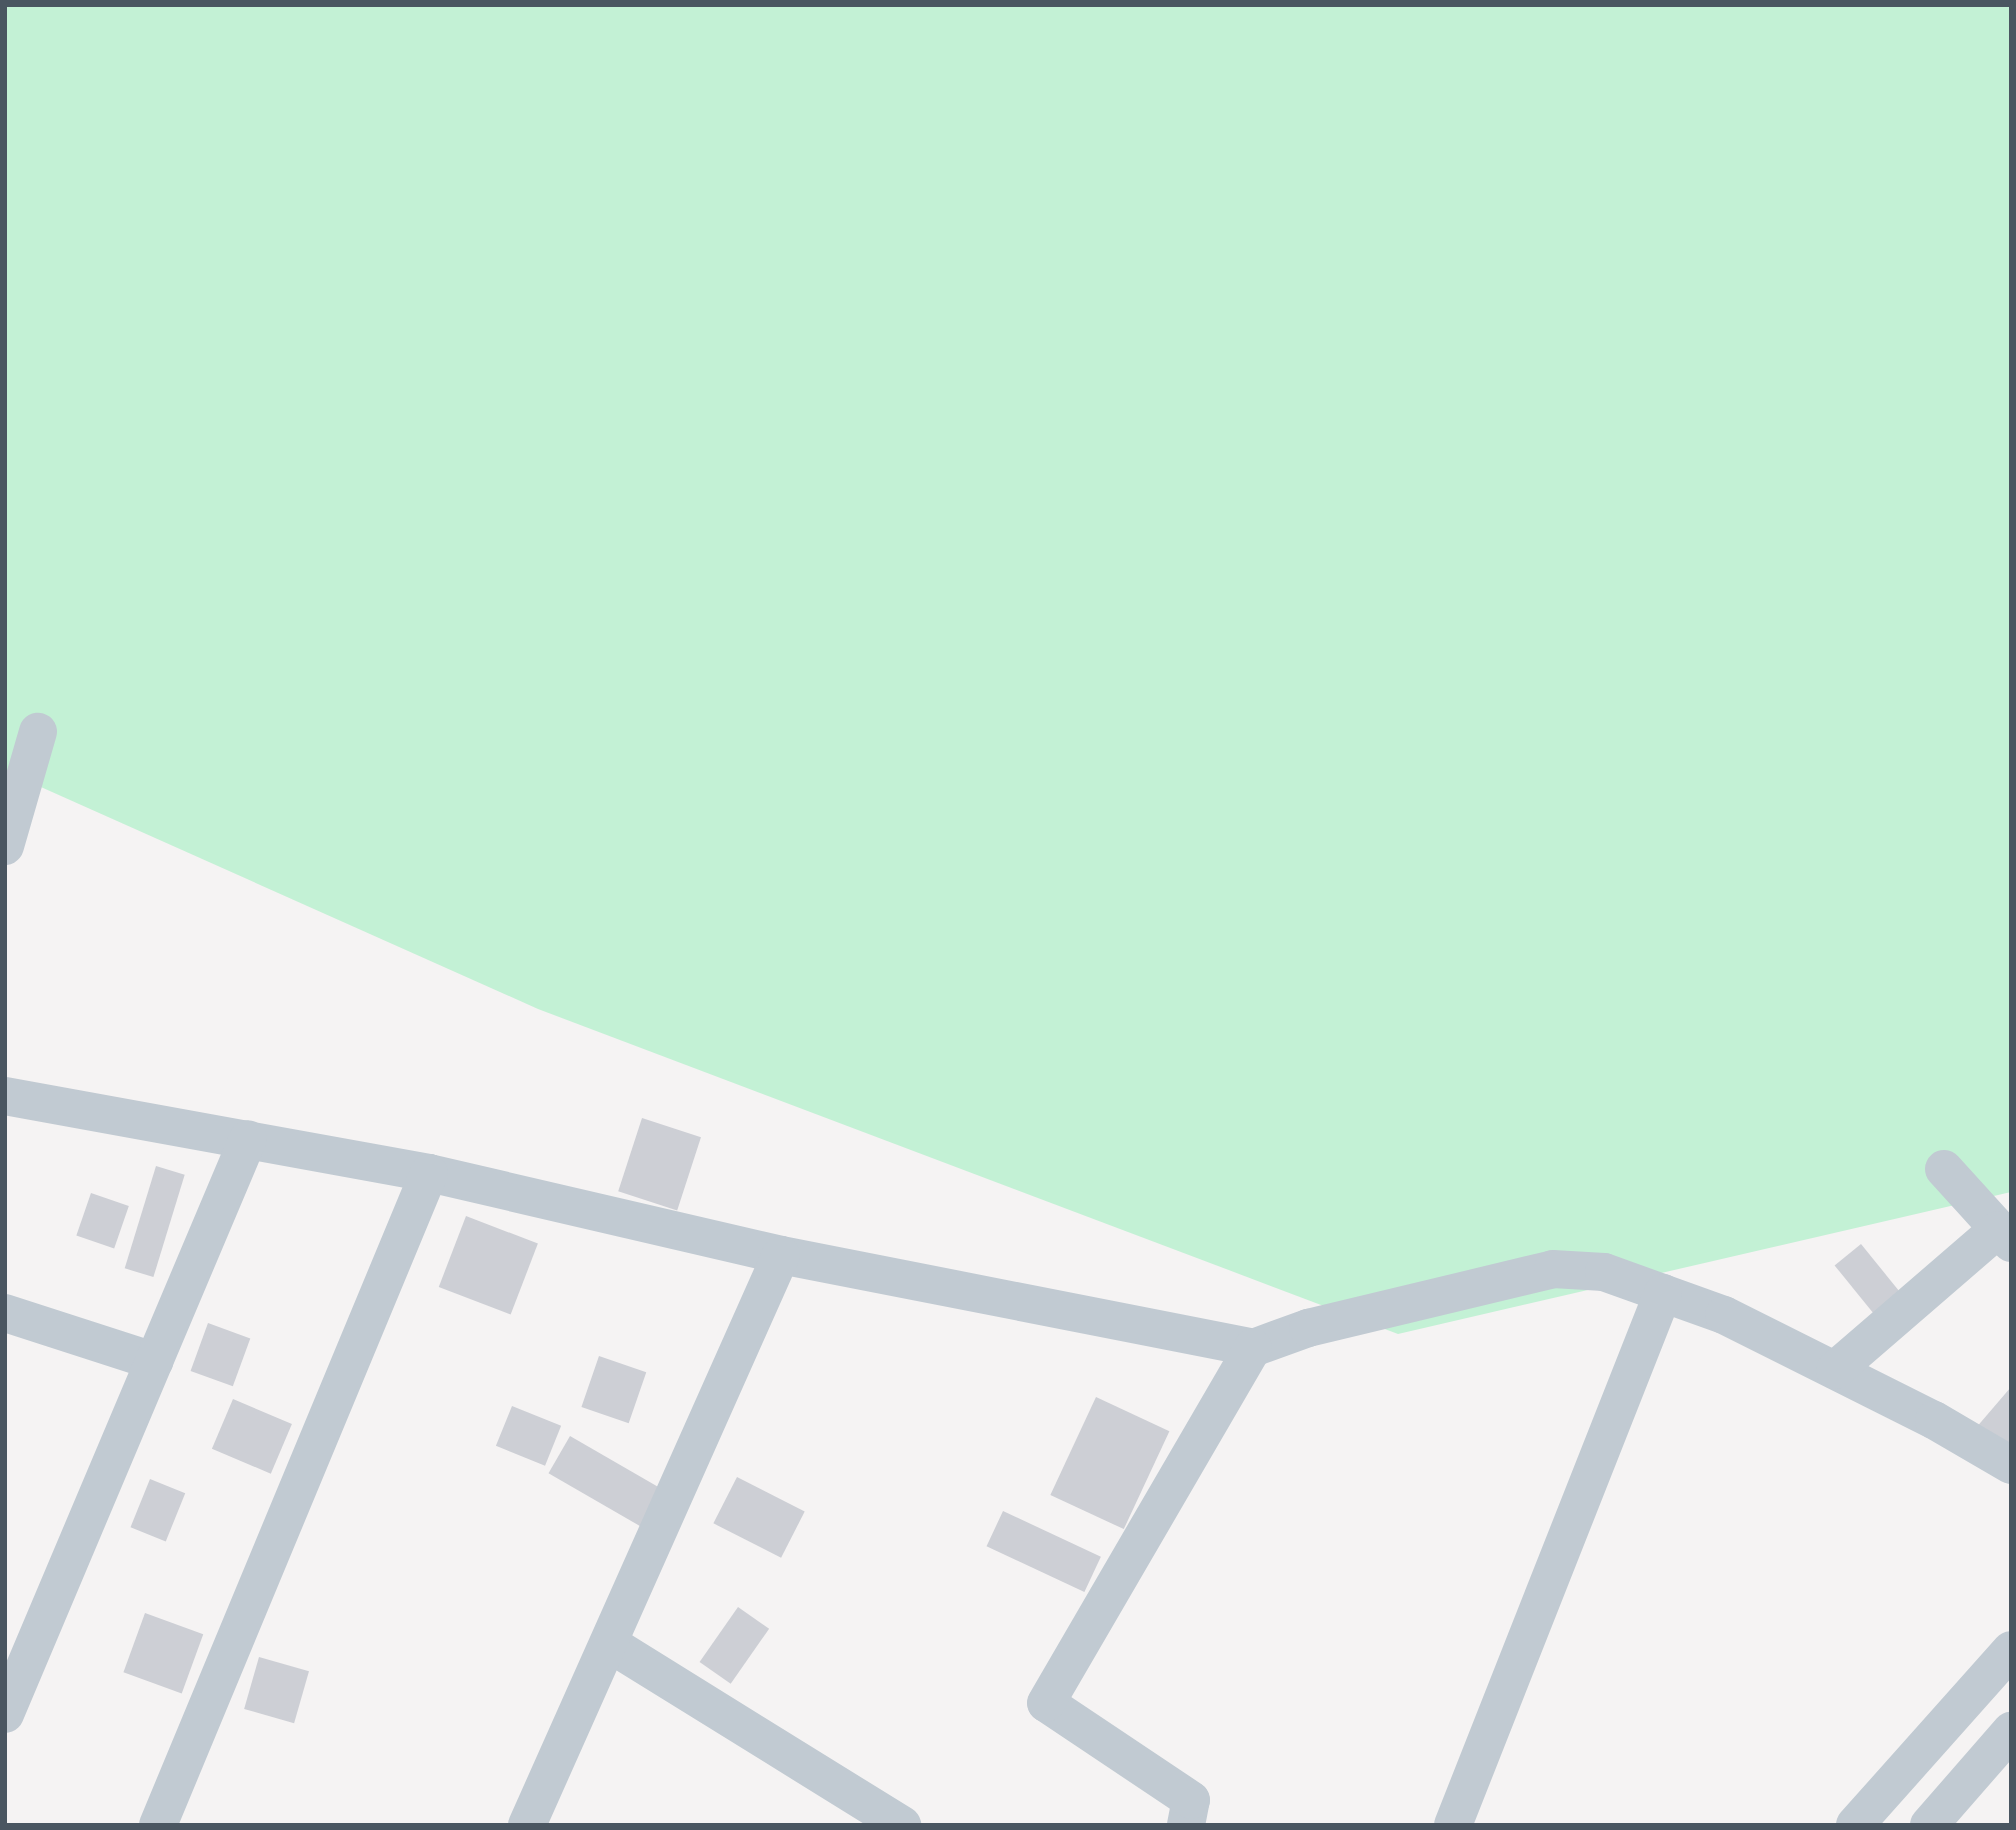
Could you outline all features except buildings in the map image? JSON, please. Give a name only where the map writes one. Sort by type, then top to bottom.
[{"type":"street","points":[[5,846],[38,732]]},
{"type":"street","points":[[5,1096],[429,1173],[780,1255],[1253,1348],[1308,1328],[1553,1269],[1604,1272],[1724,1315],[1835,1370],[2011,1465]]},
{"type":"street","points":[[5,1714],[247,1139]]},
{"type":"street","points":[[1835,1370],[2004,1237],[1944,1170]]},
{"type":"street","points":[[159,1825],[429,1173]]},
{"type":"street","points":[[527,1825],[610,1644],[780,1255]]},
{"type":"street","points":[[1453,1825],[1663,1293]]},
{"type":"street","points":[[5,1313],[154,1361]]},
{"type":"street","points":[[1186,1825],[1191,1800],[1046,1703],[1253,1348]]},
{"type":"street","points":[[610,1644],[902,1825]]},
{"type":"street","points":[[1855,1825],[2011,1650]]},
{"type":"street","points":[[1928,1825],[2011,1731]]},
{"type":"green space","points":[[5,5],[2011,5],[2011,1192],[1398,1334],[538,1009],[5,771]]}]
